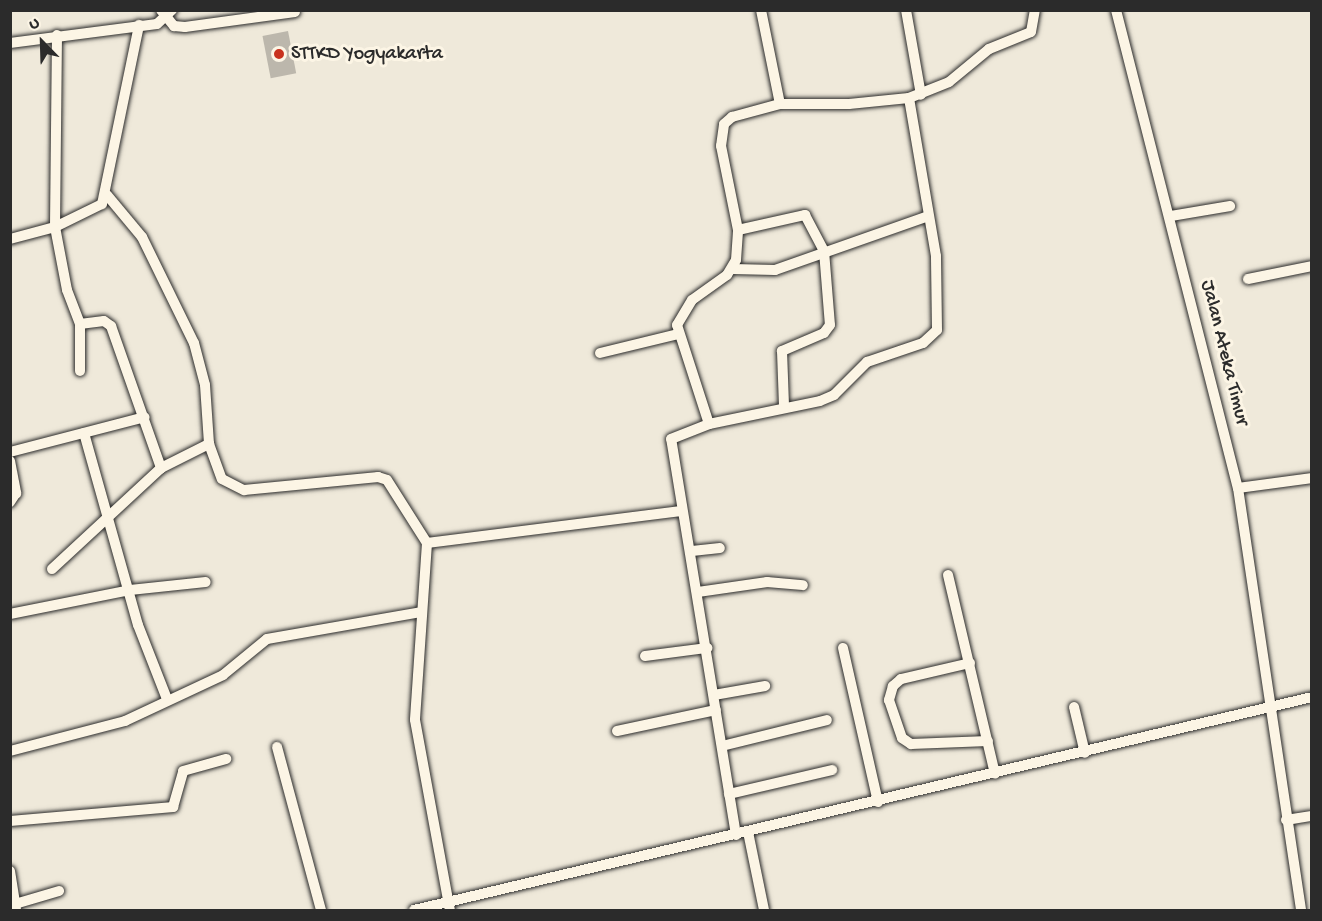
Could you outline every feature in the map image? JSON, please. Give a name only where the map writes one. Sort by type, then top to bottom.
[{"type":"street","points":[[761,10],[780,104]]},
{"type":"street","points":[[906,10],[921,95]]},
{"type":"street","points":[[733,269],[738,230],[721,146],[724,124],[732,117],[780,104],[849,104],[921,95],[949,82],[989,49],[1031,32],[1035,10]]},
{"type":"street","name":"Jalan Ateka Timur","points":[[1116,10],[1171,216],[1238,488],[1269,710],[1301,910]]},
{"type":"street","points":[[10,43],[140,25],[166,13],[185,27],[295,12]]},
{"type":"street","points":[[10,239],[55,227],[94,210],[107,195],[140,25]]},
{"type":"street","points":[[57,35],[55,227],[67,291],[80,324],[80,371]]},
{"type":"street","points":[[735,835],[692,551],[681,511],[671,439],[709,424],[834,394],[867,362],[923,342],[937,330],[936,256],[909,98]]},
{"type":"street","points":[[107,195],[142,237],[194,343],[205,385],[209,444],[222,479],[244,490],[387,480],[427,543],[415,720],[449,906]]},
{"type":"street","points":[[1171,216],[1230,206]]},
{"type":"street","points":[[738,230],[805,215],[824,251],[830,325],[824,333],[782,351],[784,406]]},
{"type":"street","points":[[709,424],[678,333],[680,315],[692,300],[733,269],[764,273],[928,216]]},
{"type":"street","points":[[1248,279],[1311,267]]},
{"type":"street","points":[[80,324],[104,321],[111,326],[145,417],[161,468]]},
{"type":"street","points":[[600,353],[678,333]]},
{"type":"street","points":[[10,452],[145,417]]},
{"type":"street","points":[[84,434],[110,519],[138,625],[167,699]]},
{"type":"street","points":[[52,569],[110,519],[161,468],[209,444]]},
{"type":"street","points":[[10,461],[16,493],[10,502]]},
{"type":"street","points":[[1238,488],[1311,478]]},
{"type":"street","points":[[427,543],[681,511]]},
{"type":"street","points":[[692,551],[720,548]]},
{"type":"street","points":[[948,575],[995,774]]},
{"type":"street","points":[[10,614],[130,590],[206,582]]},
{"type":"street","points":[[698,592],[766,582],[803,585]]},
{"type":"street","points":[[10,751],[125,721],[167,699],[223,675],[267,639],[421,612]]},
{"type":"street","points":[[645,656],[707,648]]},
{"type":"street","points":[[843,648],[878,801]]},
{"type":"street","points":[[970,663],[901,679],[892,686],[890,700],[902,738],[911,744],[988,741]]},
{"type":"street","points":[[714,695],[765,686]]},
{"type":"street","points":[[414,910],[449,906],[735,835],[1269,710],[1311,697]]},
{"type":"street","points":[[1074,707],[1085,753]]},
{"type":"street","points":[[617,731],[716,710]]},
{"type":"street","points":[[722,746],[827,720]]},
{"type":"street","points":[[278,747],[321,910]]},
{"type":"street","points":[[10,821],[173,807],[183,771],[226,759]]},
{"type":"street","points":[[729,794],[832,770]]},
{"type":"street","points":[[1286,820],[1311,816]]},
{"type":"street","points":[[748,832],[764,910]]},
{"type":"street","points":[[10,871],[16,907],[59,891]]},
{"type":"building","name":"STTKD Yogyakarta","points":[[288,31],[296,73],[271,78],[262,36]]},
{"type":"place","name":"STTKD Yogyakarta","points":[[279,54]]}]
